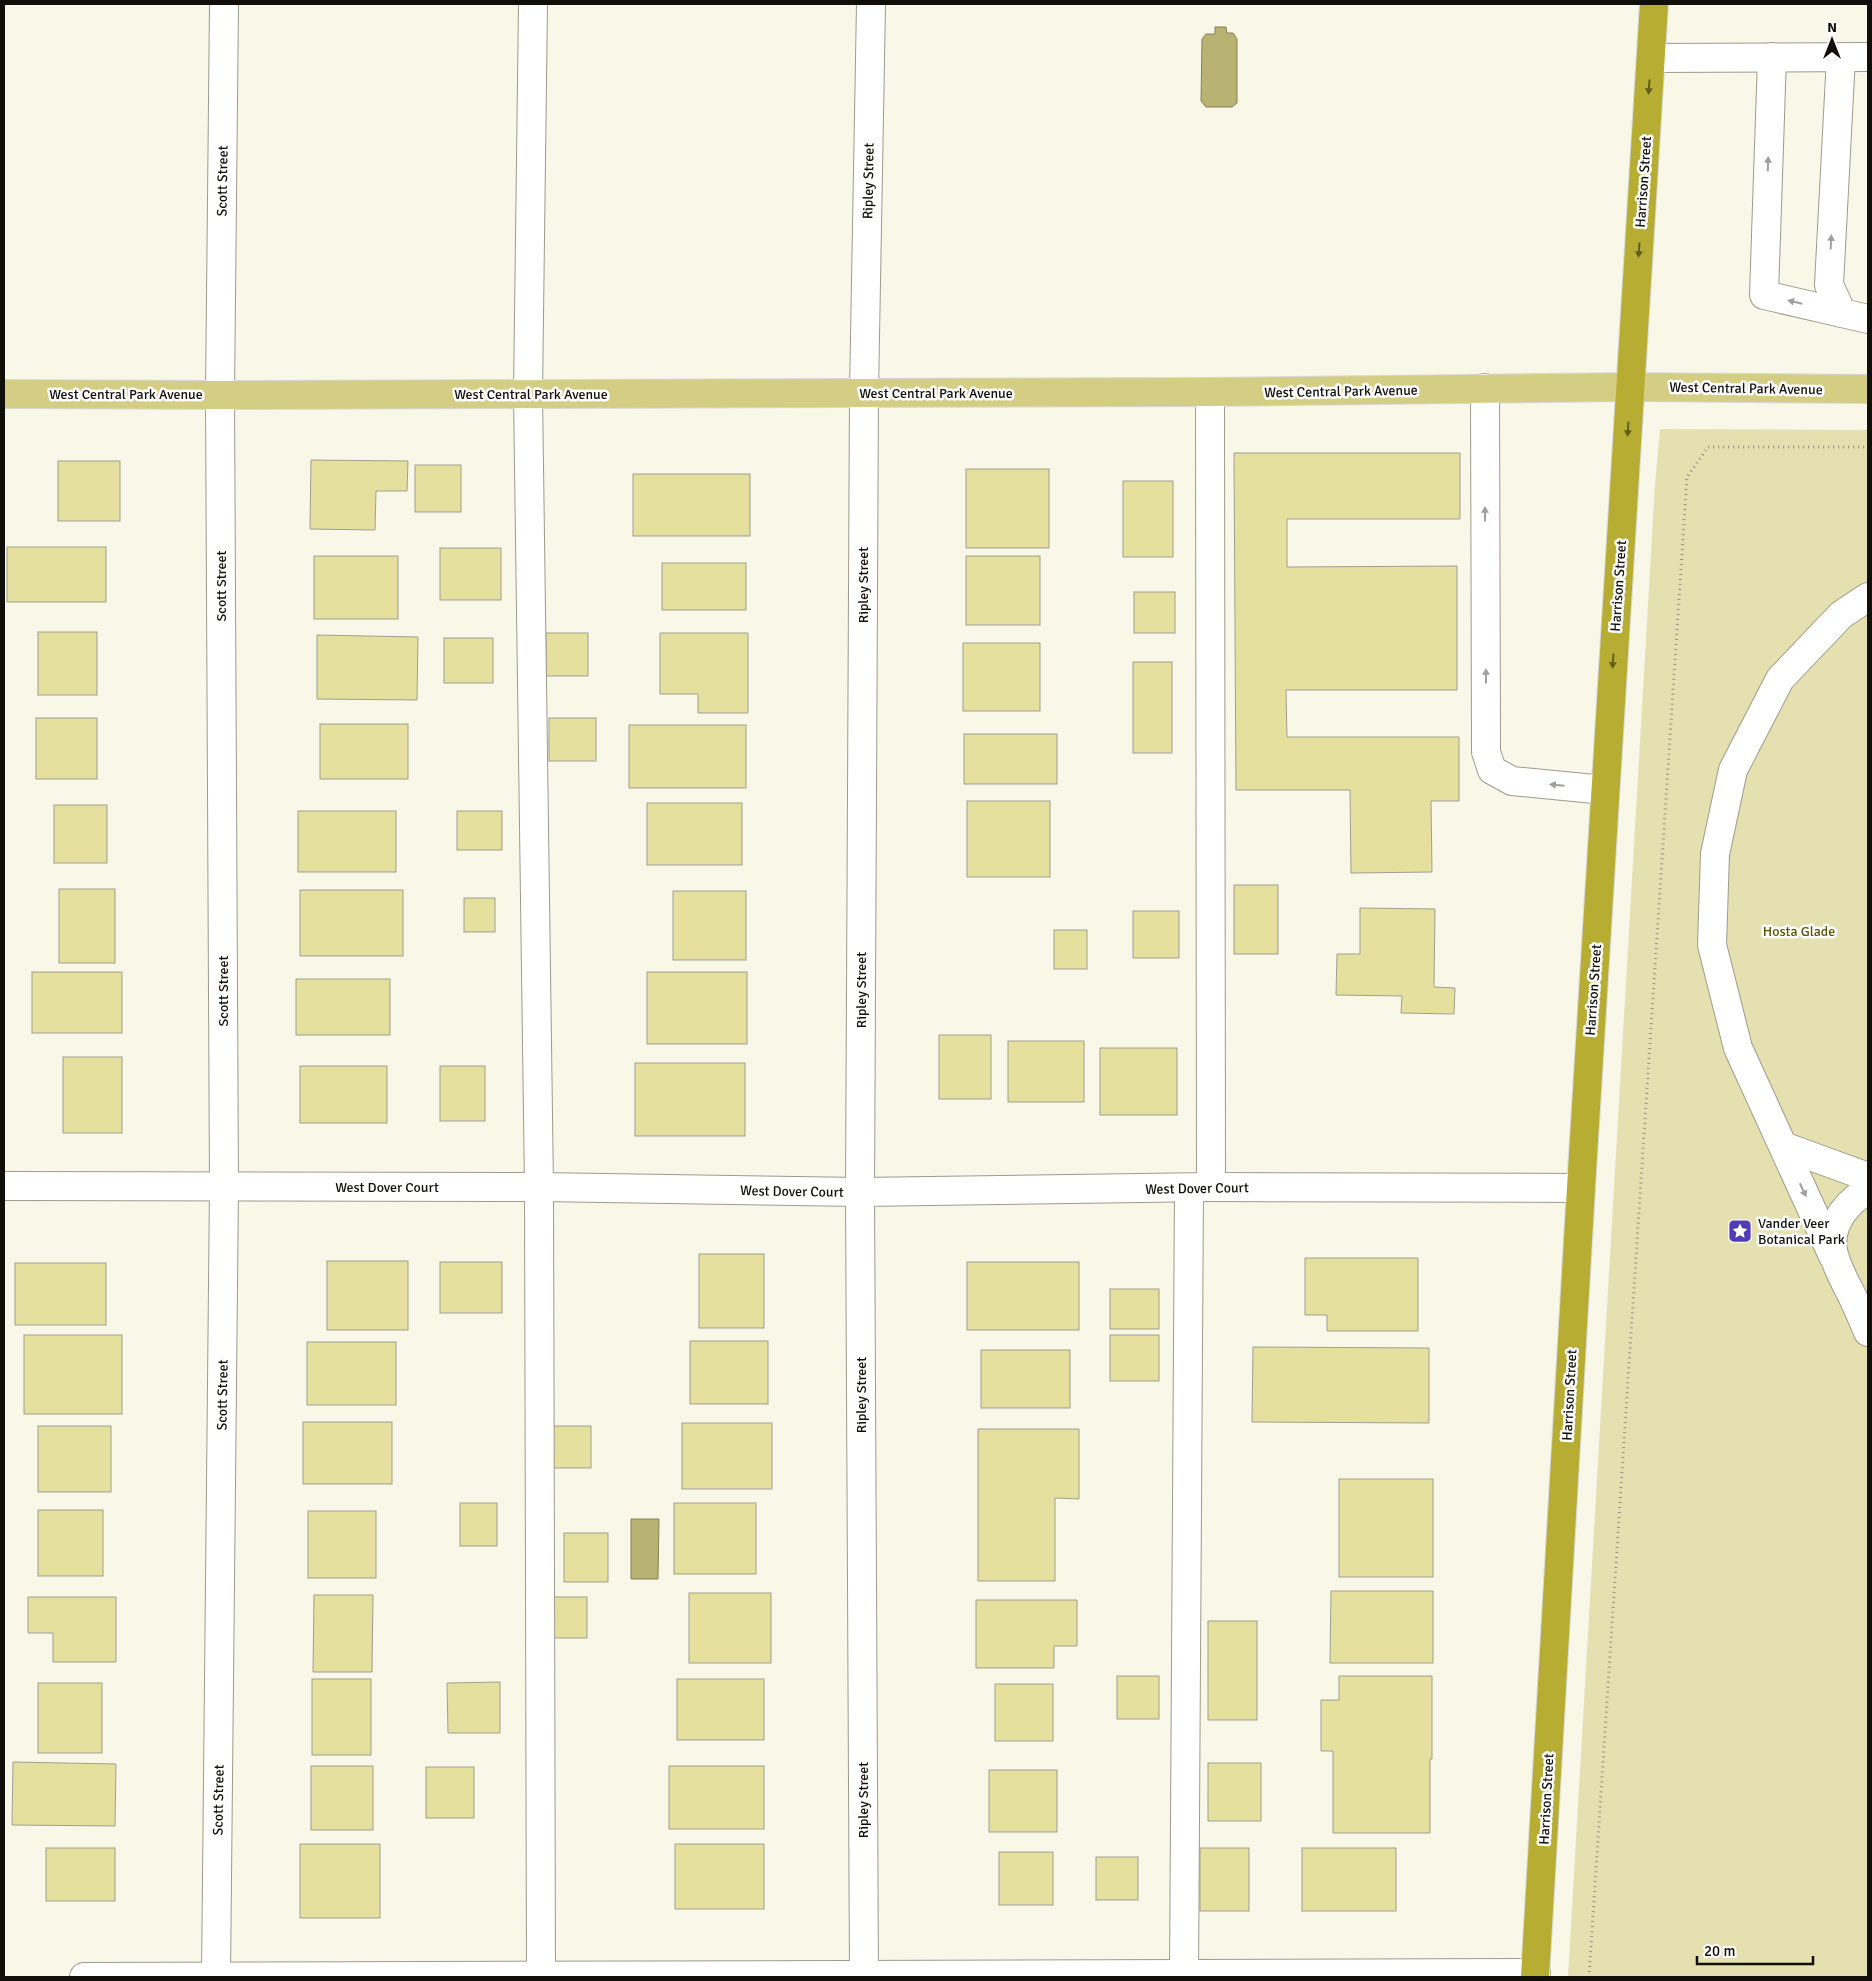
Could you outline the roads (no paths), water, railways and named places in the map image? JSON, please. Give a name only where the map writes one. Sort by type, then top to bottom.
[{"type":"highway","name":"Harrison Street","points":[[1536,1975],[1581,1188],[1654,4]]},
{"type":"main road","name":"West Central Park Avenue","points":[[4,394],[1210,392],[1630,386],[1868,389]]},
{"type":"street","name":"Scott Street","points":[[216,1977],[224,1187],[220,395],[224,4]]},
{"type":"street","points":[[533,4],[528,394],[539,1187],[541,1977]]},
{"type":"street","name":"Ripley Street","points":[[864,1976],[860,1192],[864,393],[871,4]]},
{"type":"street","points":[[1772,57],[1764,294],[1855,316]]},
{"type":"street","points":[[1840,57],[1829,285],[1855,316]]},
{"type":"street","points":[[1651,58],[1868,57]]},
{"type":"street","points":[[1485,388],[1486,752],[1492,770],[1512,781],[1605,790]]},
{"type":"street","points":[[1184,1976],[1200,1187],[1210,392]]},
{"type":"street","points":[[1868,597],[1842,615],[1780,680],[1733,770],[1715,854],[1712,944],[1738,1048],[1838,1270],[1858,1293],[1868,1332]]},
{"type":"street","points":[[1783,1146],[1868,1177]]},
{"type":"street","name":"West Dover Court","points":[[4,1186],[539,1187],[860,1192],[1200,1187],[1581,1188]]},
{"type":"street","points":[[1833,1256],[1833,1237],[1838,1219],[1849,1204],[1868,1191]]},
{"type":"street","points":[[84,1977],[1536,1975]]},
{"type":"place","name":"Vander Veer Botanical Park","points":[[1740,1231]]},
{"type":"park label","name":"Hosta Glade","points":[[1799,931]]}]
